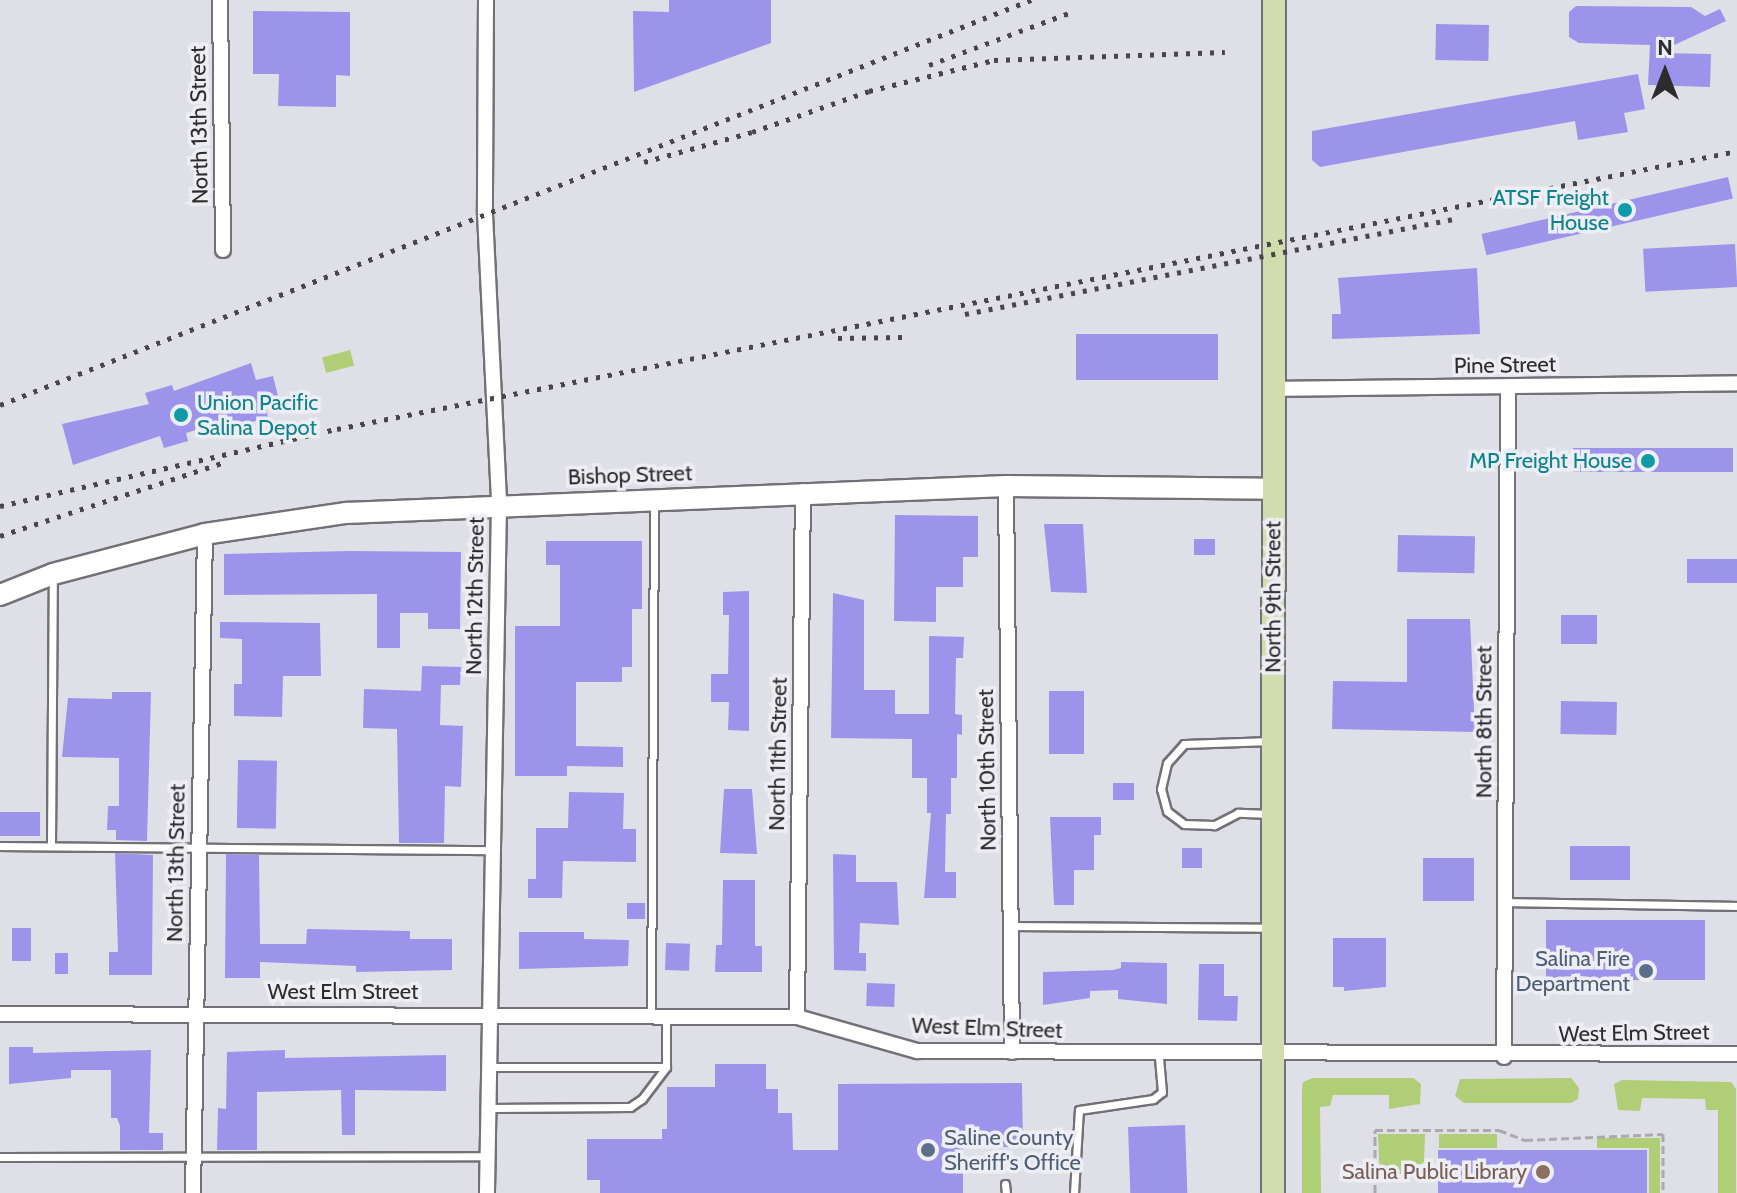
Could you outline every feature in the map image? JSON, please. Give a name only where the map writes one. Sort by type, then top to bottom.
[{"type":"main road","name":"North 9th Street","points":[[1273,1193],[1274,0]]},
{"type":"street","name":"North 13th Street","points":[[220,0],[223,250]]},
{"type":"street","name":"North 12th Street","points":[[486,0],[485,214],[499,504],[487,1193]]},
{"type":"street","name":"Pine Street","points":[[1273,389],[1737,383]]},
{"type":"street","name":"North 8th Street","points":[[1504,1057],[1508,387]]},
{"type":"street","name":"Bishop Street","points":[[0,595],[53,574],[205,534],[346,513],[803,491],[1006,486],[1273,489]]},
{"type":"street","name":"North 10th Street","points":[[1006,486],[1012,1052]]},
{"type":"street","name":"North 11th Street","points":[[797,1017],[803,491]]},
{"type":"street","name":"North 13th Street","points":[[193,1193],[205,534]]},
{"type":"street","name":"West Elm Street","points":[[0,1014],[490,1013],[797,1017],[917,1051],[1504,1057],[1737,1054]]},
{"type":"lane","points":[[489,1108],[622,1109],[642,1099],[666,1067],[659,1016],[654,498]]},
{"type":"lane","points":[[51,845],[53,574]]},
{"type":"lane","points":[[1274,741],[1184,744],[1167,763],[1161,789],[1167,811],[1184,824],[1214,825],[1238,813],[1274,814]]},
{"type":"lane","points":[[0,846],[493,850]]},
{"type":"lane","points":[[1505,902],[1737,906]]},
{"type":"lane","points":[[1011,926],[1274,928]]},
{"type":"lane","points":[[1074,1193],[1079,1110],[1153,1099],[1162,1092],[1159,1054]]},
{"type":"lane","points":[[489,1067],[666,1067]]},
{"type":"lane","points":[[0,1157],[488,1156]]},
{"type":"path","points":[[1375,1193],[1375,1130],[1499,1130],[1525,1140],[1663,1134],[1663,1193]]},
{"type":"green space","points":[[350,350],[354,365],[326,373],[322,358]]},
{"type":"green space","points":[[1313,1078],[1413,1078],[1421,1084],[1420,1104],[1389,1109],[1389,1095],[1333,1095],[1330,1106],[1320,1107],[1321,1193],[1302,1193],[1302,1090],[1303,1082]]},
{"type":"green space","points":[[1571,1078],[1579,1088],[1578,1099],[1571,1103],[1464,1103],[1455,1096],[1460,1079]]},
{"type":"green space","points":[[1622,1080],[1731,1082],[1736,1089],[1736,1193],[1718,1193],[1718,1110],[1706,1110],[1705,1099],[1642,1098],[1640,1111],[1618,1110],[1614,1084]]},
{"type":"green space","points":[[1378,1134],[1425,1134],[1424,1162],[1396,1180],[1380,1181]]},
{"type":"green space","points":[[1439,1134],[1497,1134],[1497,1148],[1439,1148]]},
{"type":"green space","points":[[1597,1138],[1660,1138],[1660,1193],[1649,1193],[1649,1148],[1597,1148]]},
{"type":"building","points":[[669,0],[771,0],[771,43],[634,92],[633,11],[669,12]]},
{"type":"building","points":[[1576,6],[1691,7],[1705,16],[1720,9],[1726,21],[1657,53],[1711,54],[1710,87],[1648,85],[1650,45],[1579,43],[1569,37],[1569,12]]},
{"type":"building","points":[[253,11],[350,12],[350,76],[336,75],[336,107],[278,106],[279,74],[253,74]]},
{"type":"building","points":[[1436,24],[1489,25],[1488,61],[1435,60]]},
{"type":"building","points":[[1638,74],[1645,109],[1624,113],[1628,132],[1578,140],[1575,121],[1320,167],[1312,160],[1312,131]]},
{"type":"building","points":[[1728,177],[1733,198],[1486,255],[1481,234]]},
{"type":"building","points":[[1735,244],[1737,287],[1645,292],[1643,249]]},
{"type":"building","points":[[1477,268],[1480,334],[1332,339],[1332,314],[1341,314],[1338,278]]},
{"type":"building","points":[[1076,334],[1218,334],[1218,380],[1076,380]]},
{"type":"building","name":"Union Pacific Salina Depot","points":[[251,363],[256,380],[273,376],[278,396],[264,399],[268,417],[225,430],[222,422],[186,433],[188,441],[164,448],[160,436],[73,465],[62,424],[149,404],[145,393],[172,385],[174,391]]},
{"type":"building","points":[[1573,448],[1733,448],[1733,472],[1573,472]]},
{"type":"building","points":[[895,515],[978,516],[978,557],[963,557],[963,587],[936,587],[936,622],[894,621]]},
{"type":"building","points":[[1044,524],[1083,524],[1087,593],[1051,592]]},
{"type":"building","points":[[1398,535],[1475,536],[1474,573],[1397,572]]},
{"type":"building","points":[[1194,539],[1215,539],[1215,555],[1194,555]]},
{"type":"building","points":[[546,541],[642,541],[642,609],[632,609],[632,667],[622,667],[622,682],[576,682],[576,746],[623,747],[623,767],[567,766],[567,776],[515,776],[515,626],[560,626],[560,565],[546,565]]},
{"type":"building","points":[[461,552],[460,629],[428,629],[428,613],[400,613],[400,648],[377,648],[377,594],[224,595],[224,554]]},
{"type":"building","points":[[1687,559],[1737,559],[1737,583],[1687,583]]},
{"type":"building","points":[[749,591],[749,731],[728,730],[729,702],[711,702],[711,674],[728,674],[729,615],[723,615],[723,592]]},
{"type":"building","points":[[833,593],[864,600],[864,690],[895,690],[895,714],[929,714],[929,636],[964,637],[963,658],[956,658],[955,714],[962,715],[962,735],[957,734],[957,778],[951,778],[951,814],[946,814],[945,872],[956,872],[956,898],[924,898],[931,813],[927,813],[927,778],[912,778],[912,739],[831,738]]},
{"type":"building","points":[[1561,615],[1597,615],[1597,644],[1561,644]]},
{"type":"building","points":[[1407,619],[1470,619],[1475,732],[1332,729],[1333,681],[1407,682]]},
{"type":"building","points":[[220,622],[320,623],[321,676],[283,676],[282,717],[234,716],[234,684],[242,684],[242,639],[220,638]]},
{"type":"building","points":[[422,666],[461,667],[460,685],[441,685],[440,725],[463,726],[461,787],[445,786],[444,843],[399,843],[397,729],[363,728],[364,689],[421,691]]},
{"type":"building","points":[[1049,691],[1084,691],[1084,754],[1049,754]]},
{"type":"building","points":[[112,692],[151,692],[147,841],[116,840],[116,830],[107,830],[108,806],[119,806],[119,758],[62,757],[68,698],[112,699]]},
{"type":"building","points":[[1561,701],[1617,702],[1616,735],[1560,734]]},
{"type":"building","points":[[238,760],[277,761],[276,829],[237,828]]},
{"type":"building","points":[[1113,783],[1134,783],[1134,800],[1113,800]]},
{"type":"building","points":[[724,789],[752,789],[757,854],[720,853]]},
{"type":"building","points":[[569,792],[624,793],[623,829],[636,829],[636,862],[563,861],[562,898],[528,898],[528,879],[536,879],[536,828],[568,828]]},
{"type":"building","points":[[0,812],[40,812],[40,836],[0,836]]},
{"type":"building","points":[[1050,817],[1101,817],[1101,835],[1094,835],[1094,870],[1074,870],[1074,905],[1054,905]]},
{"type":"building","points":[[1570,846],[1630,846],[1630,880],[1570,880]]},
{"type":"building","points":[[1182,848],[1202,848],[1202,868],[1182,868]]},
{"type":"building","points":[[115,853],[153,855],[152,975],[109,975],[109,952],[118,952]]},
{"type":"building","points":[[226,854],[259,855],[260,944],[306,944],[307,929],[410,931],[410,939],[452,939],[452,970],[356,972],[356,966],[260,962],[260,978],[225,978]]},
{"type":"building","points":[[833,854],[856,855],[856,882],[897,882],[899,925],[860,923],[859,953],[866,953],[866,971],[834,970]]},
{"type":"building","points":[[1423,858],[1474,858],[1474,901],[1423,901]]},
{"type":"building","points":[[723,880],[755,880],[755,946],[762,946],[762,972],[715,972],[716,945],[722,945]]},
{"type":"building","points":[[627,903],[645,903],[645,919],[627,919]]},
{"type":"building","points":[[1546,920],[1705,920],[1705,980],[1546,980]]},
{"type":"building","points":[[12,928],[31,928],[31,961],[12,961]]},
{"type":"building","points":[[519,932],[584,932],[584,939],[629,940],[628,966],[519,969]]},
{"type":"building","points":[[1333,938],[1386,938],[1386,987],[1344,991],[1344,987],[1333,987]]},
{"type":"building","points":[[666,943],[690,944],[689,971],[665,970]]},
{"type":"building","points":[[55,953],[68,953],[68,974],[55,974]]},
{"type":"building","points":[[1121,962],[1167,963],[1167,1004],[1118,999],[1118,990],[1090,991],[1090,998],[1043,1005],[1043,972],[1113,970],[1121,968]]},
{"type":"building","points":[[1199,964],[1224,964],[1224,996],[1238,996],[1237,1021],[1198,1020]]},
{"type":"building","points":[[867,983],[895,984],[894,1007],[866,1006]]},
{"type":"building","points":[[9,1047],[33,1047],[33,1053],[151,1050],[149,1133],[163,1133],[163,1150],[120,1150],[120,1126],[117,1118],[111,1118],[111,1070],[71,1070],[71,1078],[9,1084]]},
{"type":"building","points":[[285,1050],[285,1058],[446,1055],[446,1091],[355,1090],[355,1135],[342,1135],[341,1090],[257,1092],[257,1150],[217,1150],[218,1108],[226,1109],[227,1052]]},
{"type":"building","points":[[715,1064],[766,1064],[766,1089],[778,1089],[778,1113],[792,1113],[793,1150],[838,1150],[838,1084],[1022,1083],[1023,1147],[963,1147],[963,1193],[600,1193],[600,1180],[587,1180],[587,1139],[662,1139],[662,1129],[667,1129],[667,1087],[715,1087]]},
{"type":"building","points":[[1185,1125],[1187,1193],[1130,1193],[1128,1127]]},
{"type":"building","name":"Salina Public Library","points":[[1438,1150],[1647,1150],[1647,1193],[1438,1193]]},
{"type":"railway","points":[[0,405],[1031,0]]},
{"type":"railway","points":[[929,65],[1069,13]]},
{"type":"railway","points":[[644,162],[752,132],[869,91],[994,60],[1225,52]]},
{"type":"railway","points":[[0,506],[337,429],[1737,151]]},
{"type":"railway","points":[[965,314],[1459,218]]},
{"type":"railway","points":[[838,338],[903,337]]},
{"type":"railway","points":[[0,536],[222,463]]},
{"type":"place","name":"ATSF Freight House","points":[[1625,210]]},
{"type":"place","name":"Union Pacific Salina Depot","points":[[181,415]]},
{"type":"place","name":"MP Freight House","points":[[1648,461]]},
{"type":"place","name":"Salina Fire Department","points":[[1646,971]]},
{"type":"place","name":"Saline County Sheriff's Office","points":[[928,1150]]},
{"type":"place","name":"Salina Public Library","points":[[1543,1172]]}]
